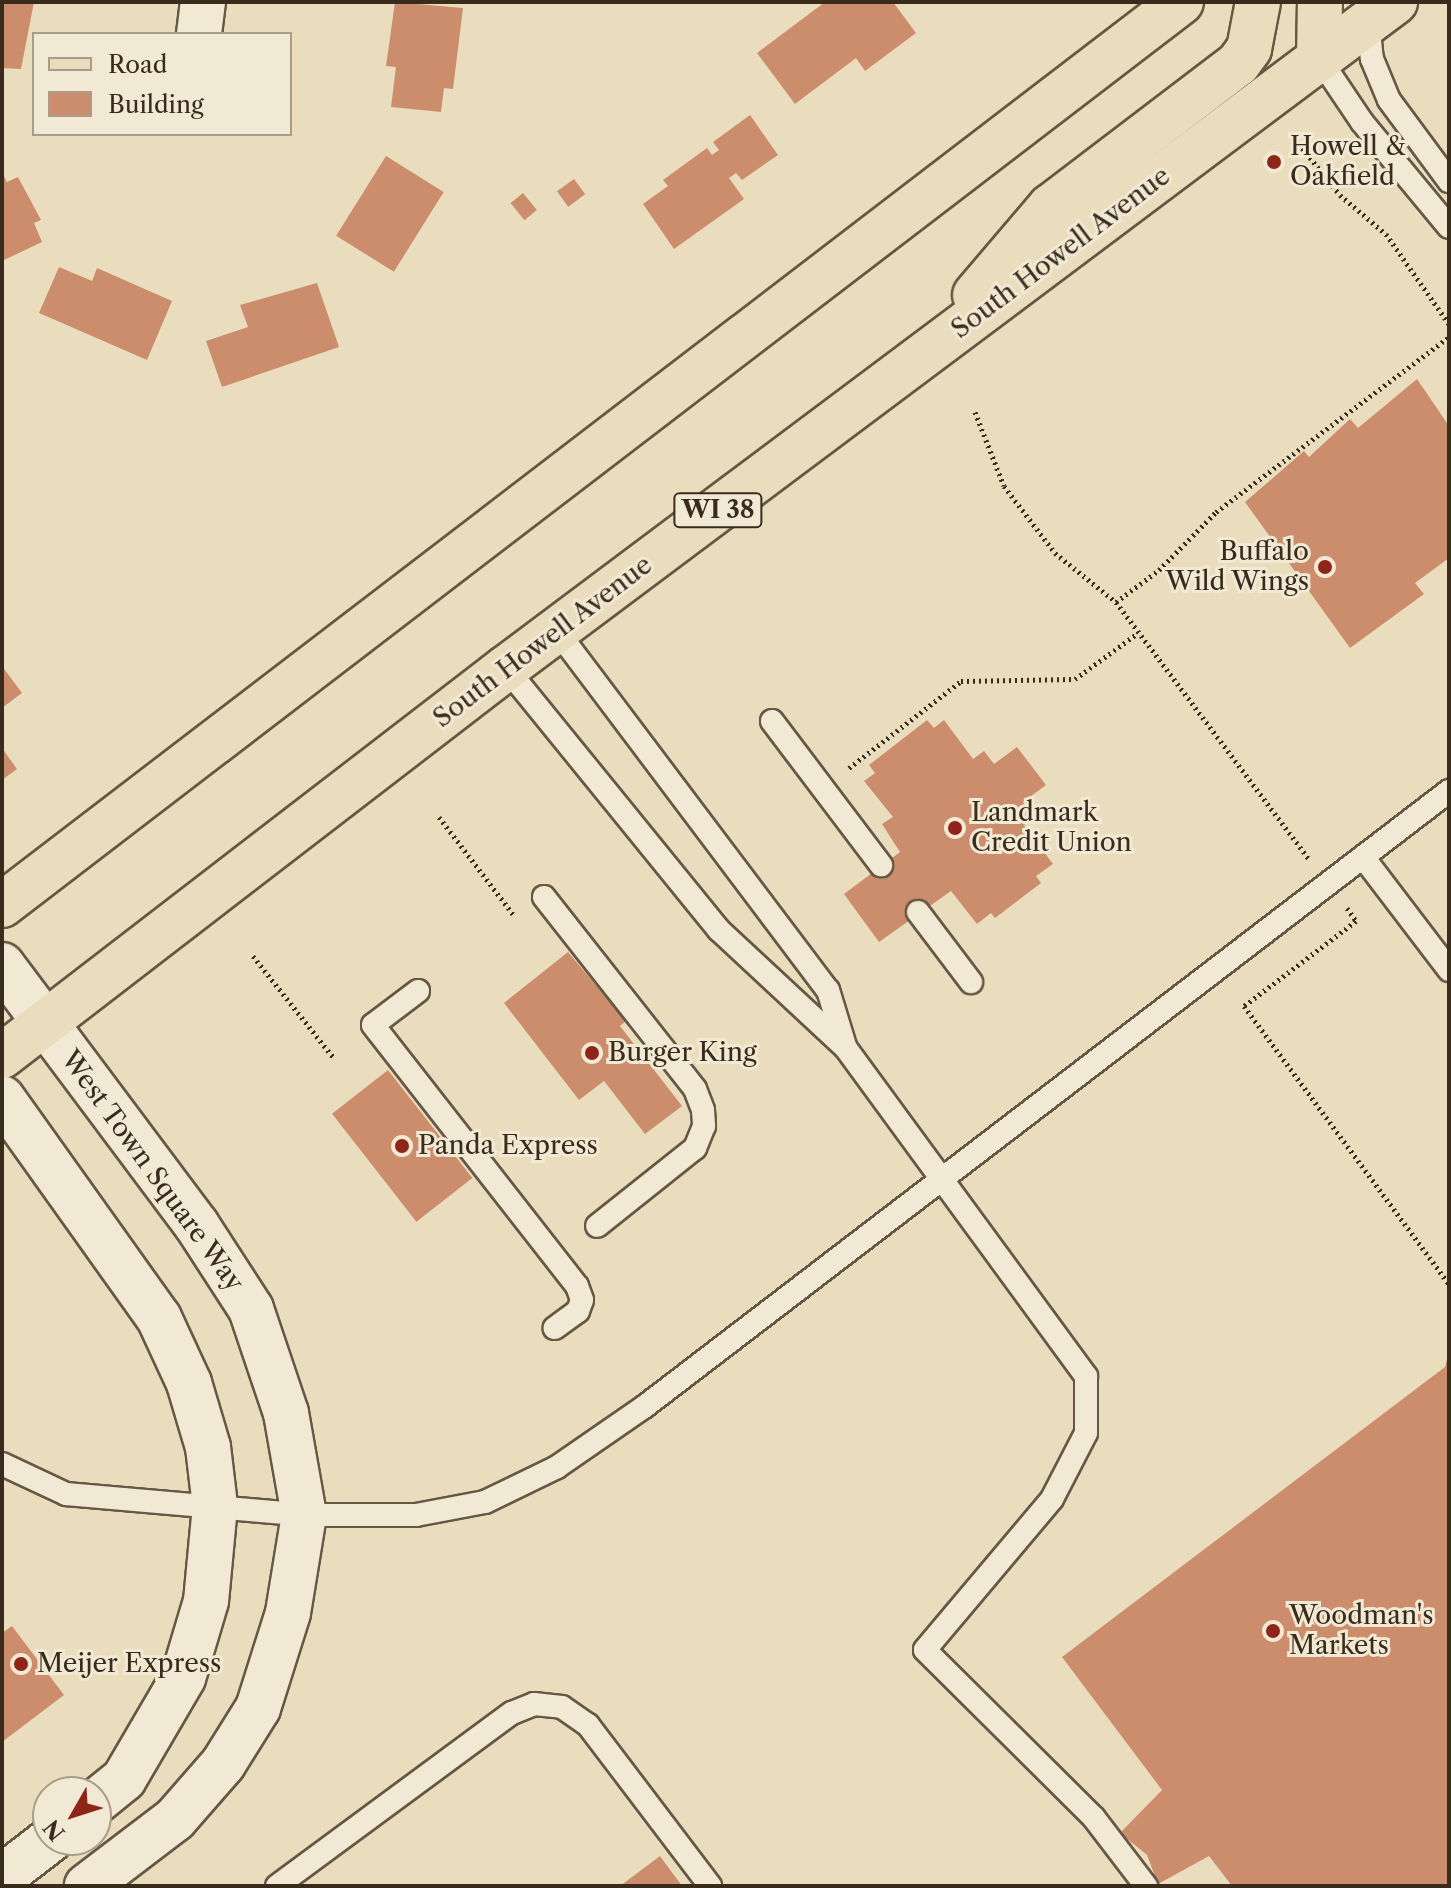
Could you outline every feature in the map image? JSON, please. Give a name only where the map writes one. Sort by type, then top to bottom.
[{"type":"main road","points":[[2,905],[1181,2]]},
{"type":"main road","points":[[918,361],[1050,207],[1238,64],[1249,49],[1258,2]]},
{"type":"main road","points":[[1319,58],[1320,2]]},
{"type":"main road","name":"South Howell Avenue","points":[[2,1056],[506,668],[1382,12]]},
{"type":"street","points":[[199,32],[203,2]]},
{"type":"street","name":"West Town Square Way","points":[[2,965],[196,1224],[251,1309],[286,1413],[304,1515],[288,1613],[258,1708],[223,1764],[175,1819],[87,1886]]},
{"type":"street","points":[[2,1098],[159,1318],[189,1383],[208,1447],[215,1506],[206,1601],[183,1678],[124,1779],[112,1789]]},
{"type":"street","points":[[2,1877],[32,1854]]},
{"type":"lane","points":[[1382,12],[1372,59],[1389,100],[1449,181]]},
{"type":"lane","points":[[1319,58],[1362,122],[1449,227]]},
{"type":"lane","points":[[557,631],[828,990],[845,1047]]},
{"type":"lane","points":[[506,668],[719,930],[845,1047],[946,1180],[1086,1376],[1086,1433],[1052,1499],[925,1650],[1094,1818],[1146,1886]]},
{"type":"lane","points":[[772,721],[881,865]]},
{"type":"lane","points":[[2,1464],[66,1494],[304,1515],[416,1515],[485,1502],[557,1467],[644,1407],[946,1180],[1449,791]]},
{"type":"lane","points":[[1363,857],[1449,970]]},
{"type":"lane","points":[[544,897],[695,1089],[703,1110],[704,1126],[695,1148],[597,1226]]},
{"type":"lane","points":[[918,912],[971,982]]},
{"type":"lane","points":[[418,991],[373,1025],[577,1286],[582,1300],[578,1311],[555,1328]]},
{"type":"lane","points":[[277,1886],[512,1713],[534,1704],[562,1707],[588,1725],[710,1886]]},
{"type":"path","points":[[1265,98],[1340,195],[1386,234],[1449,324]]},
{"type":"path","points":[[1116,602],[1159,570],[1216,512],[1449,337]]},
{"type":"path","points":[[975,412],[1004,486],[1055,553],[1116,602],[1356,921],[1244,1006],[1449,1284]]},
{"type":"path","points":[[822,788],[961,681],[1075,679],[1138,633]]},
{"type":"path","points":[[439,817],[516,918]]},
{"type":"path","points":[[253,956],[333,1057]]},
{"type":"building","points":[[2,2],[34,2],[21,69],[2,68]]},
{"type":"building","points":[[395,2],[463,8],[453,89],[444,88],[441,112],[391,107],[396,67],[386,66]]},
{"type":"building","points":[[825,2],[893,2],[916,33],[865,71],[856,58],[795,104],[757,53]]},
{"type":"building","points":[[750,115],[778,155],[742,180],[736,173],[729,178],[744,199],[674,249],[643,204],[668,186],[663,180],[707,148],[712,155],[719,150],[713,142]]},
{"type":"building","points":[[386,156],[444,192],[394,272],[336,236]]},
{"type":"building","points":[[2,172],[7,182],[18,177],[41,220],[34,223],[42,242],[2,261]]},
{"type":"building","points":[[574,179],[585,194],[568,207],[557,191]]},
{"type":"building","points":[[523,193],[537,210],[524,220],[511,203]]},
{"type":"building","points":[[59,267],[92,281],[97,268],[172,301],[147,360],[39,313]]},
{"type":"building","points":[[317,283],[339,347],[222,387],[206,341],[248,327],[240,305]]},
{"type":"building","points":[[1417,379],[1449,426],[1449,558],[1415,583],[1424,594],[1350,648],[1245,502],[1304,451],[1309,457],[1350,419],[1358,428]]},
{"type":"building","points":[[2,666],[22,693],[2,708]]},
{"type":"building","name":"Landmark Credit Union","points":[[927,720],[934,728],[944,720],[973,759],[984,751],[994,764],[1017,747],[1046,785],[1023,802],[1035,817],[1024,825],[1053,864],[1036,876],[1041,883],[995,918],[991,913],[977,924],[951,891],[879,942],[844,894],[900,852],[882,824],[893,817],[864,781],[875,773],[869,765]]},
{"type":"building","points":[[2,748],[17,769],[2,780]]},
{"type":"building","name":"Burger King","points":[[568,952],[626,1021],[620,1026],[682,1106],[645,1134],[604,1081],[579,1100],[504,1003]]},
{"type":"building","name":"Panda Express","points":[[388,1070],[472,1178],[416,1222],[332,1114]]},
{"type":"building","name":"Woodman's Markets","points":[[1449,1352],[1449,1886],[1232,1886],[1209,1856],[1158,1884],[1147,1855],[1120,1833],[1162,1790],[1062,1657],[1445,1367]]},
{"type":"building","name":"Meijer Express","points":[[12,1626],[64,1695],[2,1742],[2,1633]]},
{"type":"building","points":[[660,1856],[682,1886],[620,1886]]},
{"type":"place","name":"Howell & Oakfield","points":[[1274,162]]},
{"type":"place","name":"Buffalo Wild Wings","points":[[1325,567]]},
{"type":"place","name":"Landmark Credit Union","points":[[955,828]]},
{"type":"place","name":"Burger King","points":[[592,1053]]},
{"type":"place","name":"Panda Express","points":[[402,1146]]},
{"type":"place","name":"Woodman's Markets","points":[[1273,1631]]},
{"type":"place","name":"Meijer Express","points":[[21,1664]]}]
